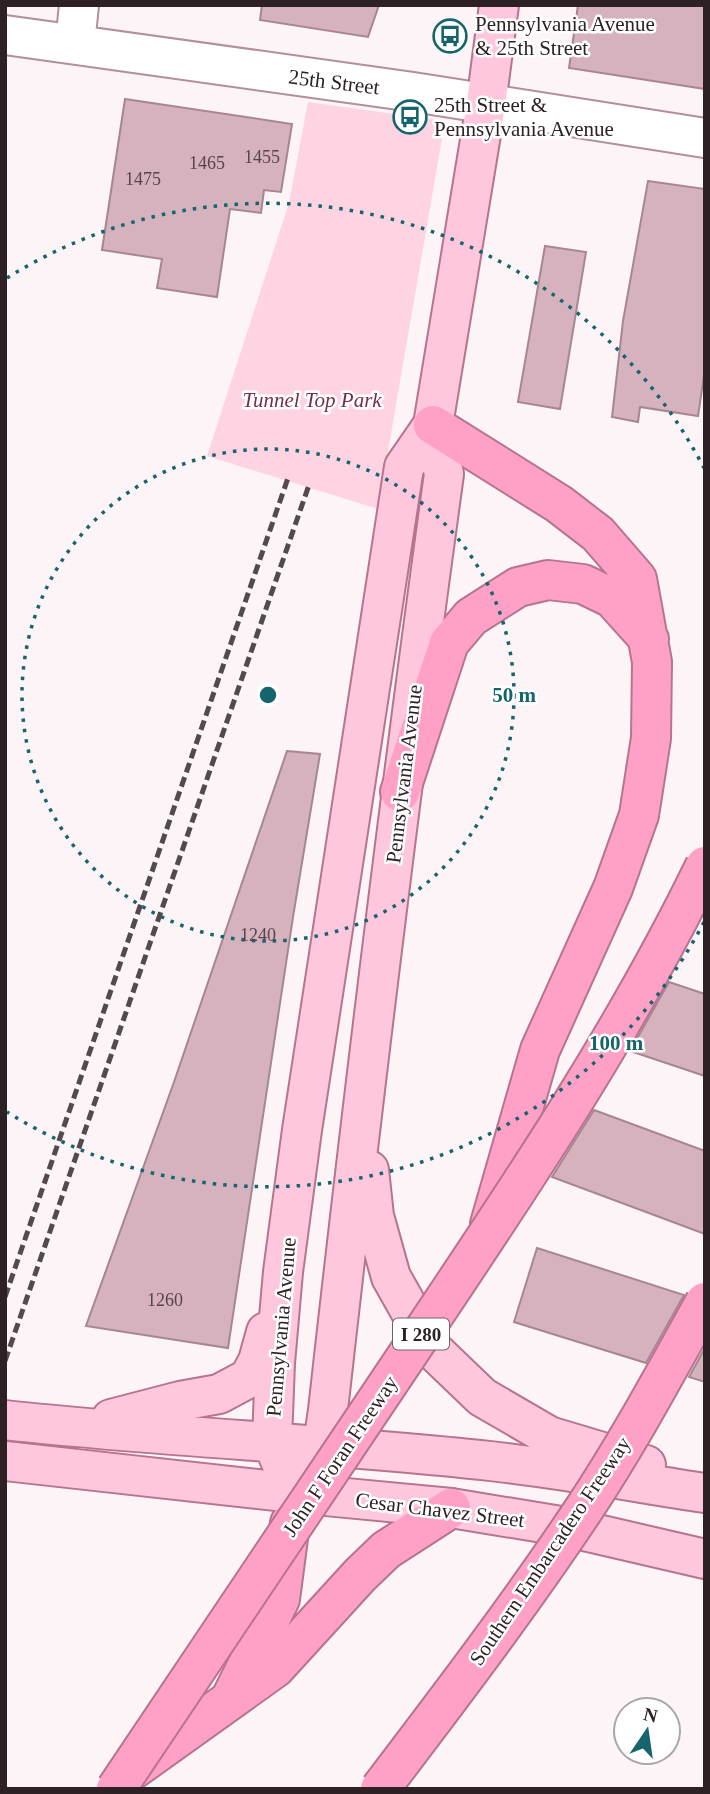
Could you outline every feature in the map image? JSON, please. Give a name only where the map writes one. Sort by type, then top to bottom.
[{"type":"highway","points":[[433,425],[559,504],[598,534],[637,579],[651,650],[651,738],[639,815],[613,888],[540,1050],[487,1236]]},
{"type":"highway","points":[[400,792],[449,643],[471,617],[517,587],[548,580],[583,584],[612,598],[651,650]]},
{"type":"highway","name":"John F Foran Freeway","points":[[116,1789],[487,1236],[603,1054],[674,931],[705,866]]},
{"type":"highway","name":"Southern Embarcadero Freeway","points":[[380,1789],[510,1618],[586,1506],[705,1302]]},
{"type":"highway","points":[[230,1701],[280,1600],[294,1493]]},
{"type":"highway","points":[[106,1789],[275,1668],[386,1550],[451,1508]]},
{"type":"main road","name":"Pennsylvania Avenue","points":[[294,1493],[323,1445],[400,792],[444,474],[433,425],[486,104],[499,5]]},
{"type":"main road","name":"Pennsylvania Avenue","points":[[294,1493],[272,1441],[283,1272],[302,1130],[404,467],[433,425]]},
{"type":"main road","points":[[362,1103],[374,1216],[391,1277],[431,1348],[482,1396],[549,1436],[705,1482]]},
{"type":"main road","points":[[77,1428],[180,1401],[219,1394],[249,1378],[258,1361],[283,1272]]},
{"type":"main road","points":[[5,1420],[492,1461],[705,1493]]},
{"type":"main road","name":"Cesar Chavez Street","points":[[5,1461],[451,1508],[567,1527],[705,1559]]},
{"type":"street","points":[[75,44],[79,5]]},
{"type":"street","name":"25th Street","points":[[5,35],[705,138]]},
{"type":"green space","name":"Tunnel Top Park","points":[[308,102],[445,121],[378,509],[207,456],[289,203]]},
{"type":"building","points":[[262,5],[379,5],[368,37],[260,20]]},
{"type":"building","points":[[578,5],[705,5],[705,89],[569,68]]},
{"type":"building","points":[[125,99],[292,124],[281,192],[264,190],[261,213],[230,209],[217,297],[157,288],[162,259],[102,250]]},
{"type":"building","points":[[648,181],[705,189],[705,369],[698,416],[640,407],[638,422],[612,417],[623,321]]},
{"type":"building","points":[[545,246],[586,252],[560,409],[518,402]]},
{"type":"building","points":[[287,751],[320,754],[228,1348],[86,1326],[174,1082]]},
{"type":"building","points":[[669,982],[705,994],[705,1076],[630,1051]]},
{"type":"building","points":[[594,1110],[705,1151],[705,1234],[552,1177]]},
{"type":"building","points":[[537,1248],[684,1295],[646,1363],[514,1322]]},
{"type":"building","points":[[705,1348],[705,1382],[689,1377]]},
{"type":"railway","points":[[5,1297],[288,478]]},
{"type":"railway","points":[[5,1361],[309,485]]},
{"type":"place","name":"Pennsylvania Avenue & 25th Street","points":[[450,36]]},
{"type":"place","name":"25th Street & Pennsylvania Avenue","points":[[410,117]]}]
